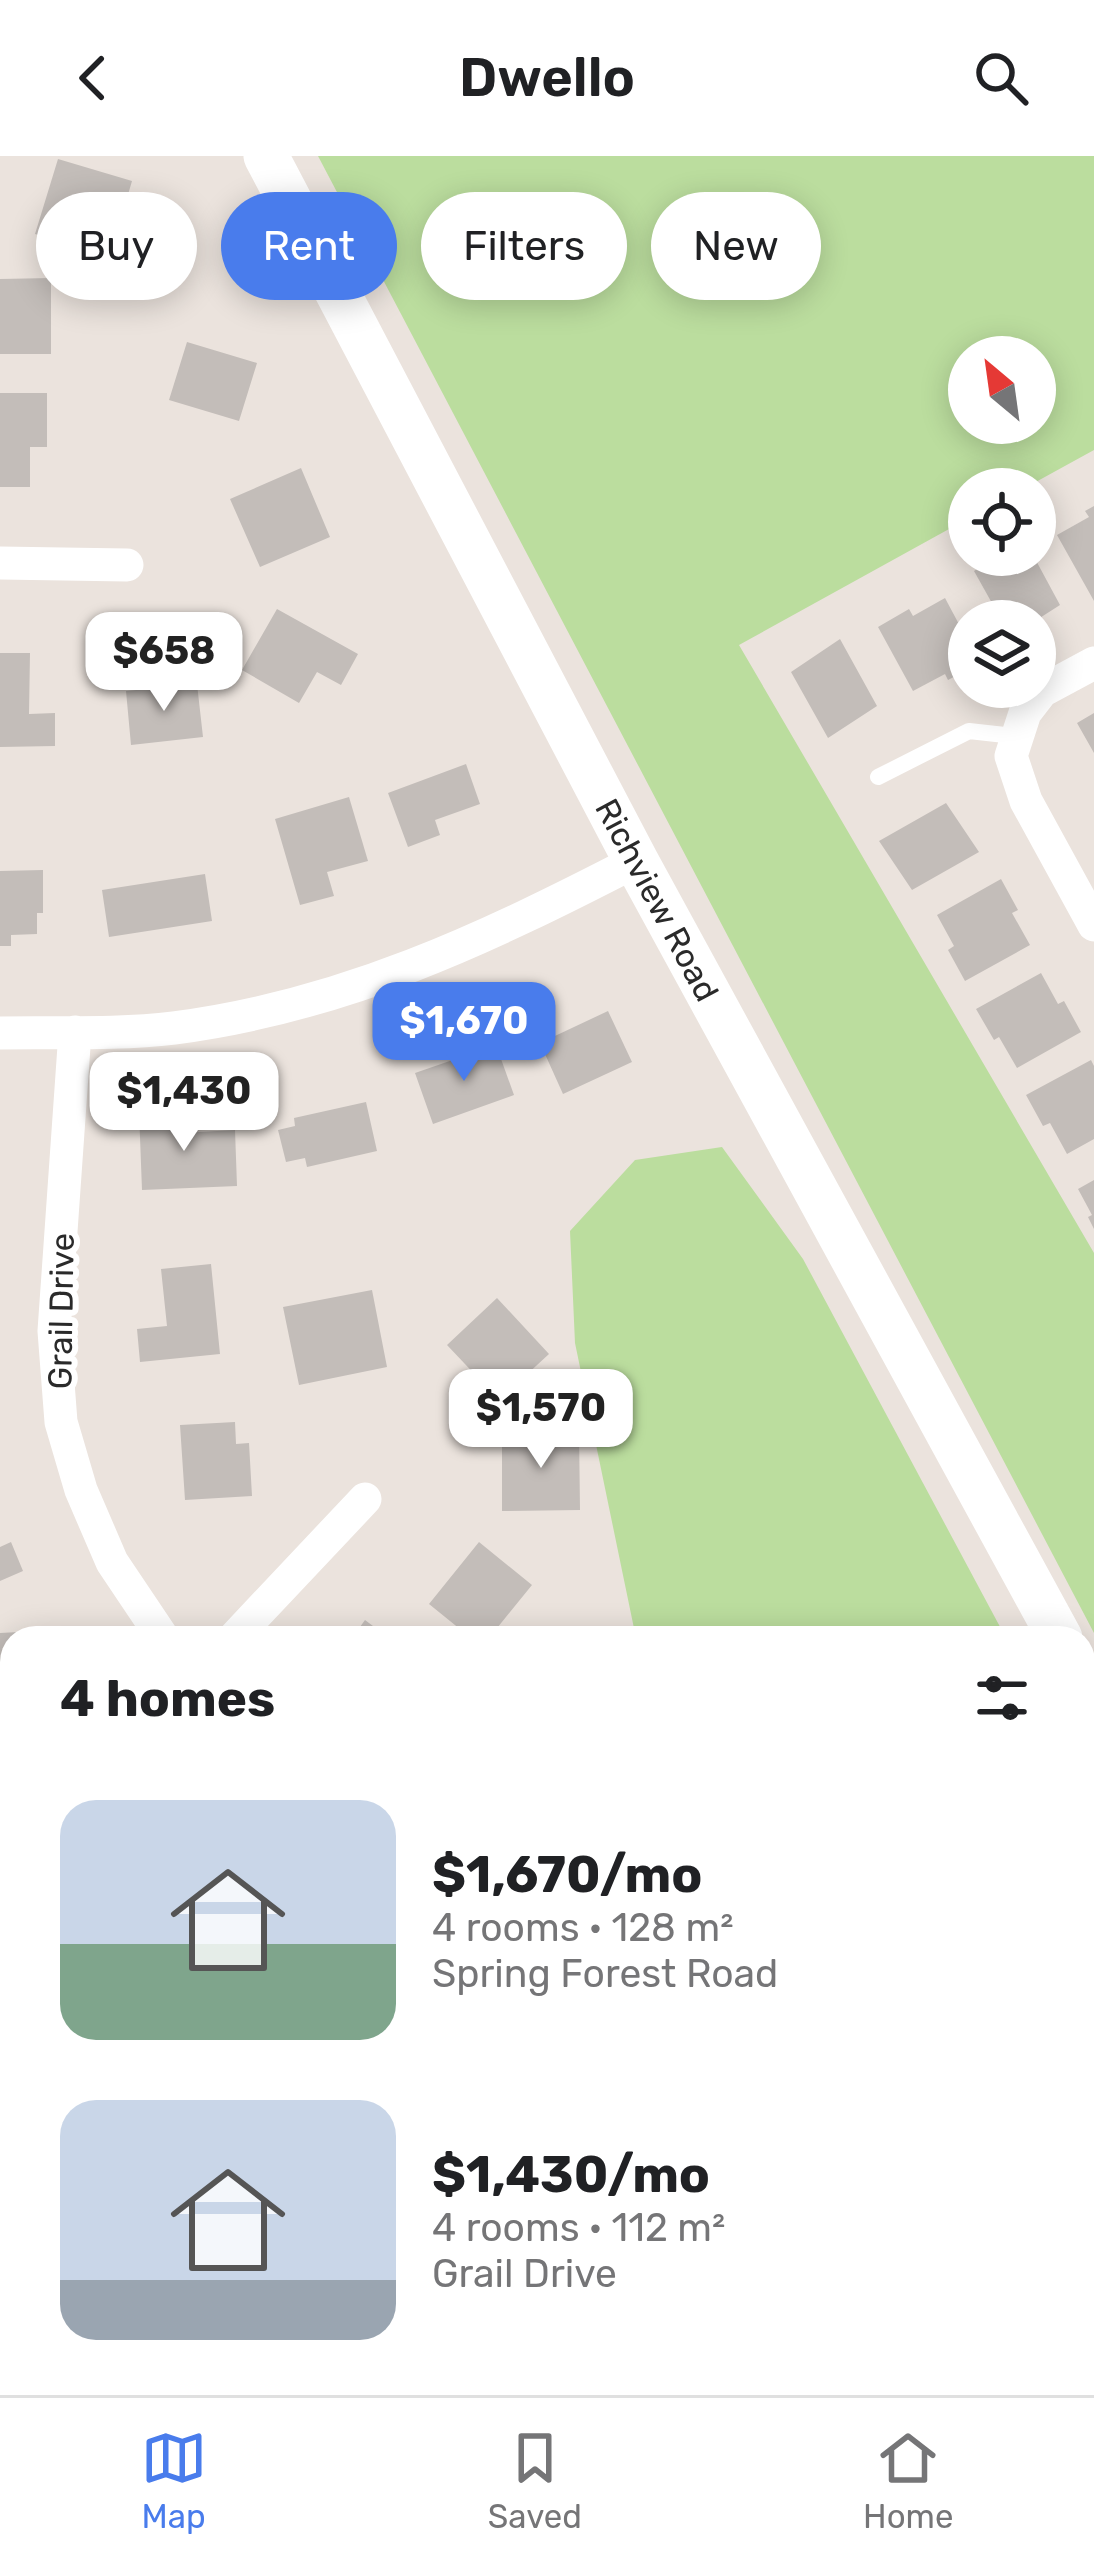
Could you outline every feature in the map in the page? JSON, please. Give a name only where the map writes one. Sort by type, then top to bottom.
[{"type":"street","name":"Richview Road","points":[[266,156],[635,861],[1053,1626]]},
{"type":"street","points":[[0,563],[127,566]]},
{"type":"street","points":[[1094,663],[1042,691],[1024,712],[1011,756],[1016,777],[1094,925]]},
{"type":"street","points":[[0,1033],[169,1028],[323,998],[490,936],[635,861]]},
{"type":"street","name":"Grail Drive","points":[[75,1032],[54,1331],[62,1422],[81,1490],[112,1562],[155,1626]]},
{"type":"street","points":[[245,1626],[365,1499]]},
{"type":"lane","points":[[878,778],[969,731],[1014,736]]},
{"type":"green space","points":[[318,156],[1094,156],[1094,450],[1056,471],[948,468],[948,530],[739,645],[1094,1253],[1094,1626],[394,300],[397,192],[337,192]]},
{"type":"green space","points":[[722,1147],[803,1259],[1000,1626],[634,1626],[575,1343],[570,1231],[635,1160]]},
{"type":"building","points":[[58,159],[132,181],[129,192],[48,192]]},
{"type":"building","points":[[36,278],[36,300],[51,300],[51,354],[0,354],[0,279]]},
{"type":"building","points":[[187,342],[257,363],[239,421],[169,400]]},
{"type":"building","points":[[0,393],[47,393],[47,447],[30,447],[30,487],[0,487]]},
{"type":"building","points":[[301,468],[330,537],[260,567],[230,499]]},
{"type":"building","points":[[1094,506],[1094,601],[1057,535],[1089,517],[1085,511]]},
{"type":"building","points":[[977,576],[1044,576],[1060,605],[1056,608],[1056,600],[990,600]]},
{"type":"building","points":[[945,598],[948,604],[948,680],[945,674],[913,691],[878,627],[909,609],[913,616]]},
{"type":"building","points":[[277,609],[358,654],[341,685],[317,672],[299,703],[242,670]]},
{"type":"building","points":[[840,639],[877,706],[828,738],[791,672]]},
{"type":"building","points":[[0,653],[30,653],[29,714],[55,713],[55,746],[0,747]]},
{"type":"building","points":[[197,684],[203,737],[131,745],[126,691]]},
{"type":"building","points":[[1094,713],[1094,753],[1077,723]]},
{"type":"building","points":[[466,764],[480,804],[435,820],[440,835],[408,847],[388,793]]},
{"type":"building","points":[[349,797],[368,861],[327,872],[334,896],[300,905],[275,819]]},
{"type":"building","points":[[946,803],[979,852],[912,890],[879,841]]},
{"type":"building","points":[[43,870],[43,913],[37,913],[37,934],[11,935],[11,946],[0,946],[0,871]]},
{"type":"building","points":[[205,874],[212,921],[109,937],[102,890]]},
{"type":"building","points":[[1001,879],[1018,910],[1012,913],[1030,945],[965,981],[937,915]]},
{"type":"building","points":[[1041,973],[1081,1032],[1017,1068],[976,1009]]},
{"type":"building","points":[[608,1011],[632,1062],[563,1094],[540,1043]]},
{"type":"building","points":[[496,1045],[514,1095],[433,1124],[415,1073]]},
{"type":"building","points":[[1091,1060],[1094,1139],[1067,1154],[1050,1123],[1043,1126],[1026,1095]]},
{"type":"building","points":[[366,1102],[377,1151],[307,1167],[305,1158],[286,1162],[278,1130],[295,1126],[294,1118]]},
{"type":"building","points":[[180,1110],[181,1133],[235,1130],[237,1186],[142,1190],[139,1111]]},
{"type":"building","points":[[1094,1180],[1094,1229],[1078,1189]]},
{"type":"building","points":[[211,1264],[220,1354],[140,1362],[137,1329],[167,1326],[161,1269]]},
{"type":"building","points":[[372,1290],[387,1367],[299,1385],[283,1307]]},
{"type":"building","points":[[497,1298],[549,1354],[499,1400],[447,1345]]},
{"type":"building","points":[[235,1422],[236,1444],[249,1443],[252,1496],[185,1500],[180,1425]]},
{"type":"building","points":[[579,1431],[580,1510],[502,1511],[502,1432]]},
{"type":"building","points":[[11,1542],[23,1571],[0,1581],[0,1547]]},
{"type":"building","points":[[479,1542],[532,1585],[499,1626],[456,1626],[429,1604]]}]
